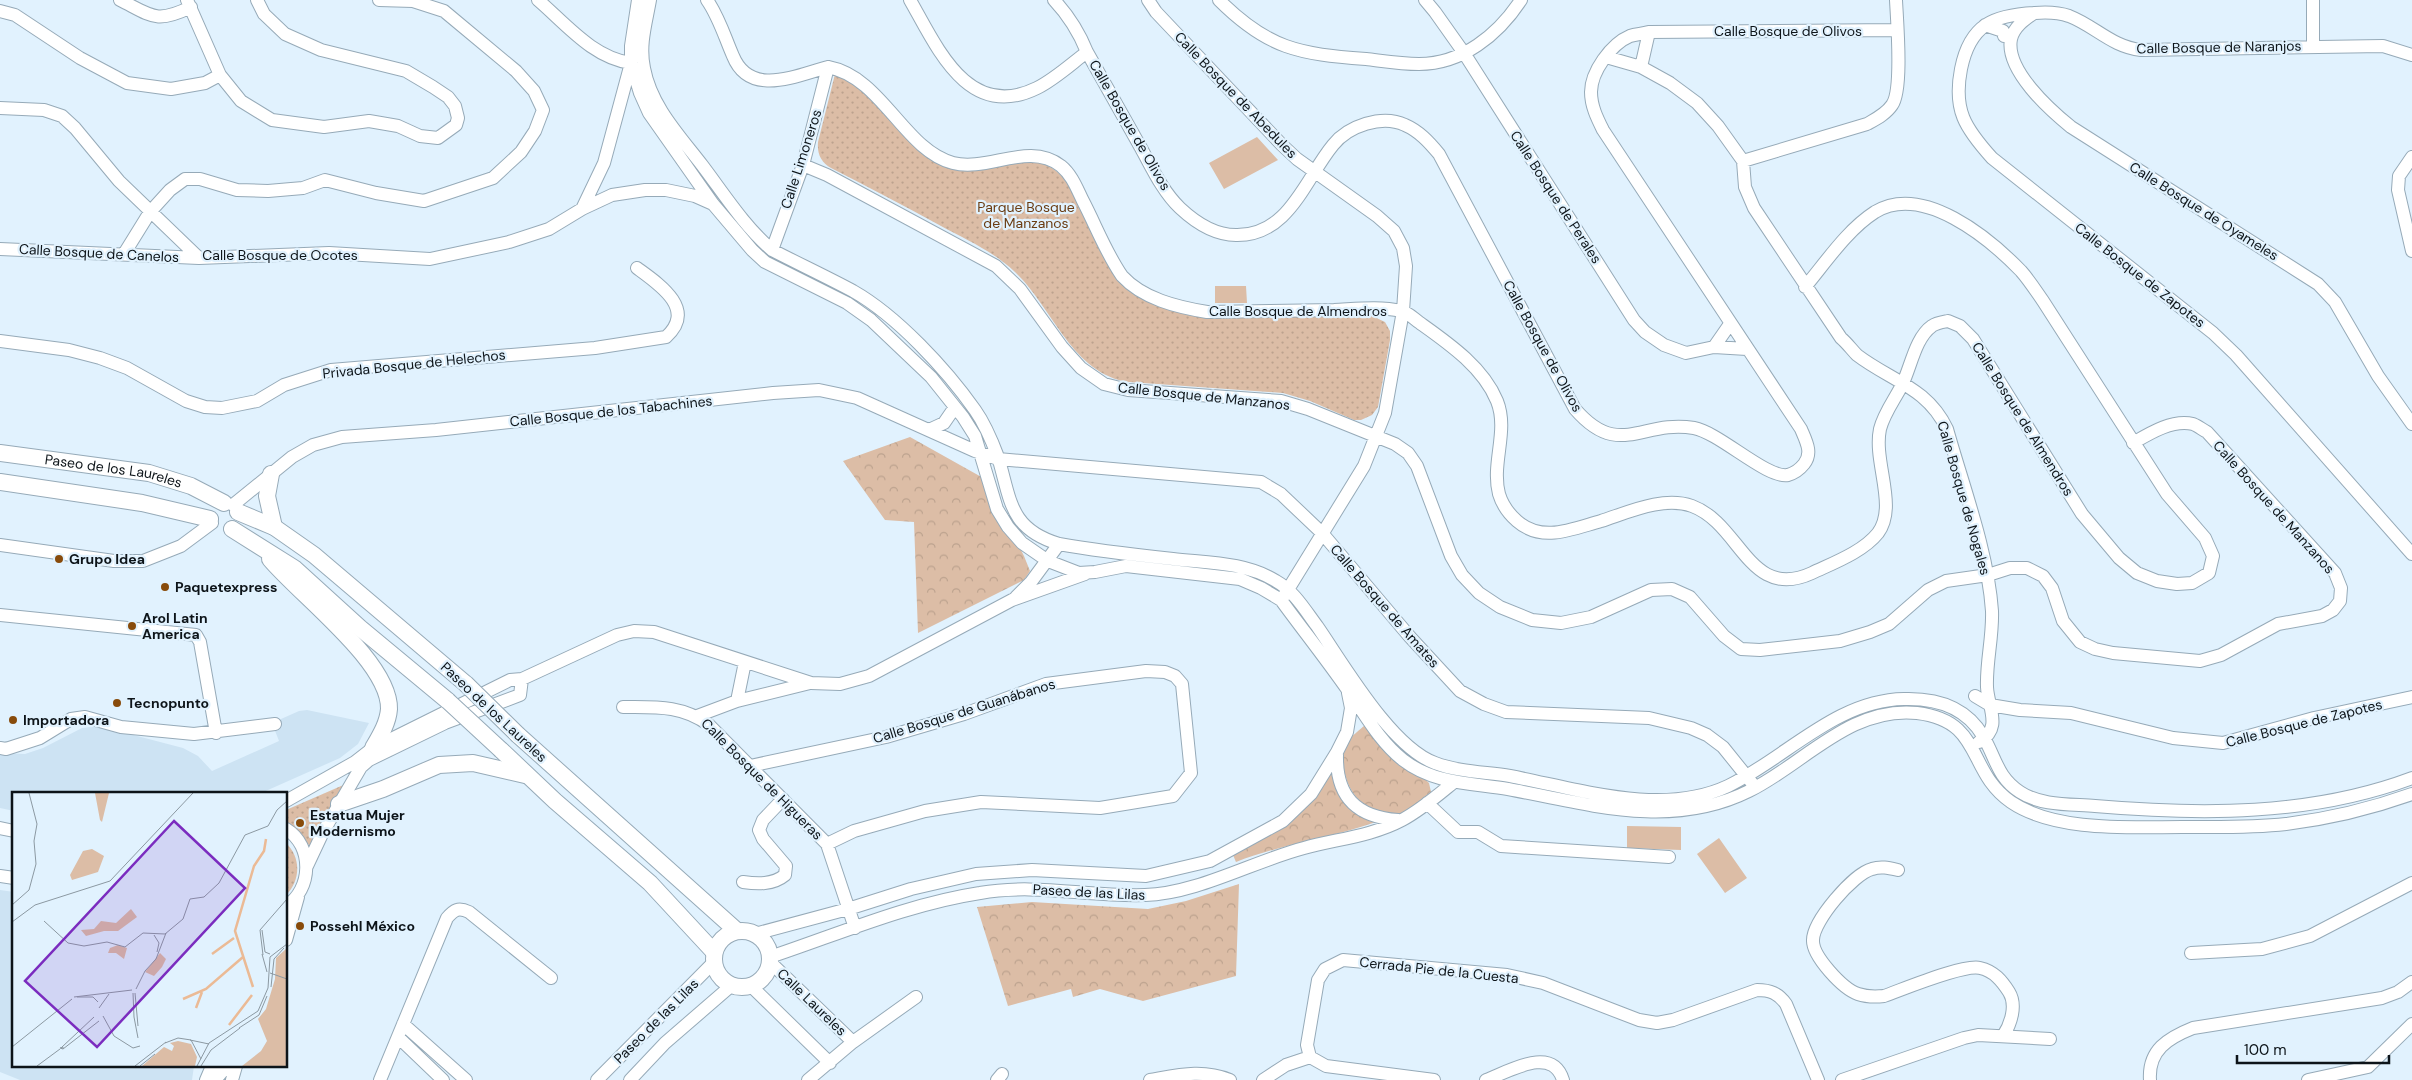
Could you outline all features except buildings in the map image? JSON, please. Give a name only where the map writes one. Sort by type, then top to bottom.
[{"type":"main road","name":"Paseo de los Laureles","points":[[0,453],[149,473],[191,486],[274,527],[314,555],[466,684],[518,735],[737,931]]},
{"type":"main road","points":[[271,474],[267,501],[274,527]]},
{"type":"main road","name":"Paseo de los Laureles","points":[[0,482],[142,503],[211,521]]},
{"type":"main road","points":[[215,506],[231,507],[238,520],[232,529],[221,531],[211,521],[215,506]]},
{"type":"main road","name":"Paseo de los Laureles","points":[[232,529],[294,568],[360,628],[448,701],[526,775],[650,883],[714,957]]},
{"type":"main road","points":[[260,545],[285,577],[366,656],[378,674],[386,690],[389,708],[388,720],[373,748]]},
{"type":"main road","points":[[339,804],[446,764],[473,762],[526,775]]},
{"type":"main road","points":[[650,883],[658,877],[663,864]]},
{"type":"main road","points":[[737,931],[755,934],[763,940],[770,960],[764,977],[750,986],[741,988],[723,980],[717,972],[714,957],[722,938],[737,931]]},
{"type":"street","points":[[120,0],[156,18],[176,15],[189,4],[220,75],[241,101],[272,120],[324,128],[369,121],[398,126],[420,136],[438,138],[456,126],[458,118],[455,106],[448,97],[432,86],[406,71],[321,50],[285,34],[264,14],[257,0]]},
{"type":"street","points":[[124,254],[150,212],[170,190],[185,179],[200,179],[237,190],[268,191],[303,188],[325,180],[376,193],[424,201],[493,178],[521,152],[535,131],[544,110],[534,91],[516,71],[444,11],[413,2],[379,0]]},
{"type":"street","points":[[538,0],[599,52],[614,59],[632,63]]},
{"type":"street","points":[[638,0],[631,46],[636,81],[713,204],[746,244],[765,262],[847,303],[872,320],[931,377],[972,431],[982,454],[994,500],[1002,518],[1022,543],[1048,561],[1065,568],[1087,573]]},
{"type":"street","points":[[650,0],[642,45],[642,57],[654,109],[735,210],[772,250],[854,291],[880,309],[942,368],[974,409],[987,430],[998,459],[1007,495],[1019,518],[1033,532],[1064,545],[1243,566],[1267,576],[1285,595],[1371,713],[1379,736],[1403,760],[1423,772],[1454,782],[1506,789],[1600,808],[1647,812],[1681,812],[1701,808],[1756,787],[1835,735],[1872,719],[1905,713],[1936,716],[1951,723],[1961,731],[1970,744],[1986,776],[2005,798],[2030,813],[2069,823],[2118,826],[2254,828],[2290,824],[2356,810],[2412,794]]},
{"type":"street","points":[[707,0],[733,59],[751,77],[775,82],[828,67]]},
{"type":"street","points":[[910,0],[950,68],[969,85],[987,93],[1017,94],[1036,88],[1087,52]]},
{"type":"street","name":"Calle Bosque de Olivos","points":[[1054,0],[1071,19],[1087,52],[1159,180],[1178,207],[1201,226],[1223,235],[1247,236],[1273,225],[1287,213],[1334,144],[1355,128],[1379,121],[1403,124],[1422,135],[1439,154],[1575,409],[1589,424],[1603,432],[1619,436],[1678,426],[1696,428],[1716,437],[1770,471],[1787,475],[1798,471],[1808,459],[1808,445],[1801,429],[1747,350],[1600,123],[1594,110],[1591,91],[1597,72],[1617,44],[1630,36],[1649,32],[1897,30]]},
{"type":"street","name":"Calle Bosque de Abedules","points":[[1148,0],[1156,12],[1282,145],[1297,159],[1394,231],[1403,248],[1406,266],[1404,311],[1385,413],[1364,466],[1285,595]]},
{"type":"street","points":[[1219,0],[1241,22],[1260,36],[1291,49],[1342,57],[1420,64],[1444,61],[1464,53],[1492,35],[1521,0]]},
{"type":"street","name":"Calle Bosque de Perales","points":[[1424,0],[1435,12],[1464,53],[1634,320],[1645,332],[1664,346],[1686,353],[1714,347],[1747,350]]},
{"type":"street","points":[[1606,57],[1641,67],[1670,83],[1698,103],[1718,126],[1743,161],[1867,124],[1892,105],[1898,90],[1896,0]]},
{"type":"street","points":[[2313,0],[2313,45]]},
{"type":"street","points":[[0,11],[15,15],[80,58],[127,83],[171,88],[205,83],[220,75]]},
{"type":"street","name":"Calle Bosque de Naranjos","points":[[2034,13],[2052,12],[2070,16],[2112,42],[2133,49],[2313,45],[2383,46],[2412,54]]},
{"type":"street","name":"Calle Bosque de Zapotes","points":[[2034,13],[2009,14],[1985,25],[1970,42],[1959,80],[1960,112],[1970,134],[1992,158],[2213,334],[2236,355],[2412,554]]},
{"type":"street","name":"Calle Bosque de Oyameles","points":[[2034,13],[2016,28],[2011,45],[2016,65],[2043,103],[2071,127],[2318,284],[2342,313],[2378,376],[2412,424]]},
{"type":"street","points":[[1985,25],[2003,31],[2004,36]]},
{"type":"street","points":[[1641,67],[1649,32]]},
{"type":"street","points":[[582,209],[604,163],[632,63]]},
{"type":"street","name":"Calle Limoneros","points":[[772,250],[802,165],[828,67]]},
{"type":"street","name":"Calle Bosque de Almendros","points":[[828,67],[845,71],[856,78],[924,146],[947,160],[965,164],[1036,155],[1056,163],[1072,179],[1122,276],[1133,286],[1156,298],[1181,307],[1207,312],[1370,309],[1404,311],[1449,344],[1467,361],[1496,398],[1501,413],[1502,431],[1496,477],[1499,496],[1510,515],[1526,529],[1543,533],[1562,533],[1648,506],[1670,503],[1692,506],[1709,515],[1764,574],[1779,580],[1794,579],[1810,574],[1866,544],[1878,532],[1885,520],[1886,503],[1879,452],[1880,429],[1903,383],[1921,339],[1932,326],[1948,321],[1960,326],[1973,338],[2082,514],[2101,539],[2119,558],[2137,573],[2157,581],[2177,584],[2192,583],[2209,573],[2213,556],[2205,538],[2167,494],[2043,301],[2021,271],[1991,244],[1946,213],[1921,205],[1898,205],[1877,211],[1860,224],[1805,287]]},
{"type":"street","name":"Calle Bosque de Ocotes","points":[[0,108],[44,110],[62,116],[76,128],[119,181],[199,258],[329,253],[430,259],[509,242],[549,230],[582,209],[612,195],[645,190],[677,192],[701,198],[713,204]]},
{"type":"street","points":[[2412,157],[2399,176],[2398,190],[2412,251]]},
{"type":"street","name":"Calle Bosque de Nogales","points":[[1743,161],[1745,187],[1754,208],[1832,325],[1857,355],[1927,400],[1940,415],[1947,429],[1988,575],[1992,631],[1987,687],[1994,720]]},
{"type":"street","name":"Calle Bosque de Manzanos","points":[[802,165],[827,175],[996,266],[1031,301],[1071,358],[1090,375],[1104,384],[1128,390],[1282,401],[1308,408],[1377,436],[1408,452],[1417,466],[1451,556],[1462,575],[1479,593],[1500,607],[1532,620],[1561,623],[1591,617],[1651,590],[1672,589],[1690,597],[1724,636],[1741,649],[1760,650],[1840,640],[1870,632],[1889,624],[1928,590],[1946,581],[1988,575],[2010,568],[2027,568],[2043,576],[2052,588],[2063,621],[2080,642],[2095,649],[2113,653],[2200,661],[2221,655],[2278,624],[2322,616],[2333,610],[2340,601],[2341,588],[2335,573],[2207,432],[2193,424],[2176,424],[2155,430],[2133,442]]},
{"type":"street","name":"Calle Bosque de Canelos","points":[[0,249],[199,258]]},
{"type":"street","name":"Privada Bosque de Helechos","points":[[0,341],[69,350],[100,358],[134,371],[165,391],[186,401],[222,408],[258,401],[284,385],[331,370],[595,348],[666,337],[674,331],[678,320],[676,304],[669,292],[636,268]]},
{"type":"street","points":[[1714,347],[1730,324]]},
{"type":"street","name":"Calle Bosque de los Tabachines","points":[[231,507],[292,457],[313,445],[342,437],[436,430],[773,393],[819,390],[857,398],[982,454],[998,459]]},
{"type":"street","points":[[929,430],[944,423],[955,407]]},
{"type":"street","name":"Calle Bosque de Amates","points":[[998,459],[1261,482],[1281,494],[1322,533],[1410,637],[1460,691],[1484,704],[1506,712],[1649,718],[1691,728],[1707,735],[1723,748],[1756,787]]},
{"type":"street","points":[[0,545],[114,561],[143,561],[181,546],[211,521]]},
{"type":"street","points":[[1012,600],[1064,545]]},
{"type":"street","points":[[1044,589],[1057,579],[1065,568],[1064,545]]},
{"type":"street","points":[[288,801],[355,762],[373,748],[510,680],[522,679],[617,634],[634,630],[654,632],[811,683],[840,684],[869,676],[1012,600],[1087,573],[1126,566],[1240,579],[1285,595],[1348,690],[1411,750],[1429,761],[1456,769],[1508,776],[1602,795],[1640,798],[1699,796],[1718,790],[1747,776],[1828,723],[1868,706],[1905,699],[1939,703],[1956,708],[1972,722],[1984,738],[1997,769],[2008,782],[2020,793],[2036,800],[2117,808],[2254,811],[2284,808],[2351,796],[2412,778]]},
{"type":"street","points":[[0,615],[196,635],[200,642],[216,733]]},
{"type":"street","points":[[737,701],[745,662]]},
{"type":"street","name":"Calle Bosque de Nogales","points":[[1975,696],[1989,669]]},
{"type":"street","name":"Calle Bosque de Guanábanos","points":[[750,766],[886,737],[964,714],[1046,684],[1146,671],[1170,674],[1182,684],[1191,773],[1173,796],[1100,808],[981,802],[925,811],[854,830],[827,844]]},
{"type":"street","points":[[288,933],[299,894],[305,881],[307,866],[354,775],[369,760],[444,723],[520,695],[522,679]]},
{"type":"street","name":"Calle Bosque de Higueras","points":[[697,716],[737,701],[811,683]]},
{"type":"street","name":"Paseo de las Lilas","points":[[755,934],[943,881],[996,871],[1032,870],[1146,876],[1200,865],[1247,842],[1293,813],[1311,794],[1338,752],[1344,739],[1350,717],[1348,690]]},
{"type":"street","points":[[1951,723],[1956,708],[1975,696]]},
{"type":"street","name":"Calle Bosque de Zapotes","points":[[1975,696],[1990,704],[2020,710],[2071,713],[2173,738],[2222,744],[2322,716],[2412,697]]},
{"type":"street","name":"Calle Bosque de Higueras","points":[[623,707],[664,706],[697,716],[750,766],[827,844],[855,928]]},
{"type":"street","name":"Calle Bosque de Zapotes","points":[[1994,720],[2020,710]]},
{"type":"street","name":"Paseo de las Lilas","points":[[1344,739],[1371,713]]},
{"type":"street","points":[[0,748],[6,749],[40,738],[71,719],[85,717],[121,727],[194,734],[216,733],[275,724]]},
{"type":"street","points":[[1970,744],[1984,738],[1991,730],[1994,720]]},
{"type":"street","points":[[1338,752],[1338,780],[1351,802],[1372,816],[1402,820]]},
{"type":"street","name":"Paseo de las Lilas","points":[[770,960],[855,928],[924,906],[998,890],[1032,889],[1116,894],[1163,893],[1305,848],[1352,838],[1402,820],[1428,804],[1454,782]]},
{"type":"street","points":[[742,882],[758,884],[780,879],[785,874],[786,866],[763,839],[759,830],[763,820],[783,800]]},
{"type":"street","points":[[1428,804],[1458,832],[1478,832],[1501,846],[1669,857]]},
{"type":"street","points":[[288,832],[302,846],[307,866]]},
{"type":"street","points":[[1898,870],[1886,867],[1871,869],[1859,875],[1848,886],[1814,930],[1812,942],[1816,955],[1844,986],[1856,993],[1870,997],[1884,996],[1963,970],[1979,968],[1992,972],[2002,982],[2011,996],[2013,1013],[2010,1026],[2003,1036]]},
{"type":"street","points":[[2191,954],[2262,949],[2310,936],[2412,883]]},
{"type":"street","points":[[288,904],[299,894]]},
{"type":"street","points":[[380,1080],[447,918],[454,910],[462,908],[469,912],[551,978]]},
{"type":"street","name":"Paseo de las Lilas","points":[[598,1080],[714,957]]},
{"type":"street","name":"Calle Laureles","points":[[770,960],[853,1042]]},
{"type":"street","name":"Cerrada Pie de la Cuesta","points":[[1310,1057],[1307,1045],[1318,980],[1325,970],[1343,960],[1507,974],[1543,983],[1639,1020],[1657,1023],[1673,1020],[1756,990],[1768,990],[1779,995],[1786,1004],[1818,1080]]},
{"type":"street","points":[[2150,1080],[2149,1066],[2157,1052],[2171,1037],[2194,1028],[2382,998],[2398,992],[2412,982]]},
{"type":"street","name":"Paseo de las Lilas","points":[[630,1080],[665,1043],[732,985]]},
{"type":"street","points":[[750,986],[830,1062]]},
{"type":"street","points":[[808,1080],[853,1042],[916,997]]},
{"type":"street","points":[[404,1024],[466,1080]]},
{"type":"street","points":[[2308,1080],[2330,1078],[2368,1066],[2412,1024]]},
{"type":"street","points":[[1842,1080],[1964,1038],[1978,1035],[2050,1039]]},
{"type":"street","points":[[398,1037],[443,1080]]},
{"type":"street","points":[[1263,1080],[1286,1065],[1310,1057],[1326,1066],[1434,1080]]},
{"type":"street","points":[[1486,1080],[1538,1061],[1551,1063],[1556,1066],[1560,1070],[1563,1080]]},
{"type":"street","points":[[2364,1080],[2368,1066]]},
{"type":"street","points":[[206,1080],[211,1068]]},
{"type":"street","points":[[215,1080],[225,1068]]},
{"type":"street","points":[[1150,1080],[1192,1072],[1212,1074],[1230,1080]]},
{"type":"shaded area","points":[[307,710],[369,723],[358,744],[340,758],[264,792],[12,792],[12,811],[0,808],[0,753],[25,754],[43,748],[82,728],[99,726],[183,748],[198,756],[212,771],[279,741],[272,723],[299,711]]},
{"type":"shaded area","points":[[0,890],[12,892],[12,1068],[194,1068],[192,1080],[20,1080],[0,1072]]},
{"type":"green space","name":"Parque Bosque de Manzanos","points":[[835,74],[849,79],[938,162],[1035,161],[1053,169],[1067,182],[1117,279],[1130,291],[1206,317],[1370,315],[1385,322],[1390,331],[1390,340],[1378,407],[1372,415],[1361,420],[1354,420],[1310,401],[1283,393],[1129,382],[1109,376],[1092,366],[1065,338],[1041,303],[1015,272],[998,258],[825,163],[819,154],[818,142]]},
{"type":"green space","points":[[1257,137],[1278,160],[1224,189],[1209,163]]},
{"type":"green space","points":[[1215,286],[1246,286],[1247,303],[1215,303]]},
{"type":"green space","points":[[910,437],[985,479],[1030,571],[1024,580],[918,633],[914,522],[885,520],[843,461]]},
{"type":"green space","points":[[1366,724],[1429,783],[1431,792],[1403,814],[1381,811],[1364,804],[1357,798],[1347,781],[1343,764],[1343,753],[1346,743]]},
{"type":"green space","points":[[1331,773],[1339,794],[1376,822],[1271,850],[1236,862],[1233,855],[1277,830],[1299,813],[1310,802]]},
{"type":"green space","points":[[348,783],[310,846],[288,826],[288,809]]},
{"type":"green space","points":[[1627,826],[1681,827],[1681,850],[1627,848]]},
{"type":"green space","points":[[1719,838],[1747,878],[1725,893],[1697,854]]},
{"type":"green space","points":[[288,845],[297,862],[297,876],[288,893]]},
{"type":"green space","points":[[1239,884],[1236,976],[1143,1001],[1100,989],[1073,997],[1071,989],[1008,1006],[977,907],[1032,902],[1148,909],[1186,901]]},
{"type":"place","name":"Grupo Idea","points":[[59,559]]},
{"type":"place","name":"Paquetexpress","points":[[165,587]]},
{"type":"place","name":"Arol Latin America","points":[[132,626]]},
{"type":"place","name":"Tecnopunto","points":[[117,703]]},
{"type":"place","name":"Importadora","points":[[13,720]]},
{"type":"place","name":"Estatua Mujer Modernismo","points":[[300,823]]},
{"type":"place","name":"Possehl México","points":[[300,926]]}]
